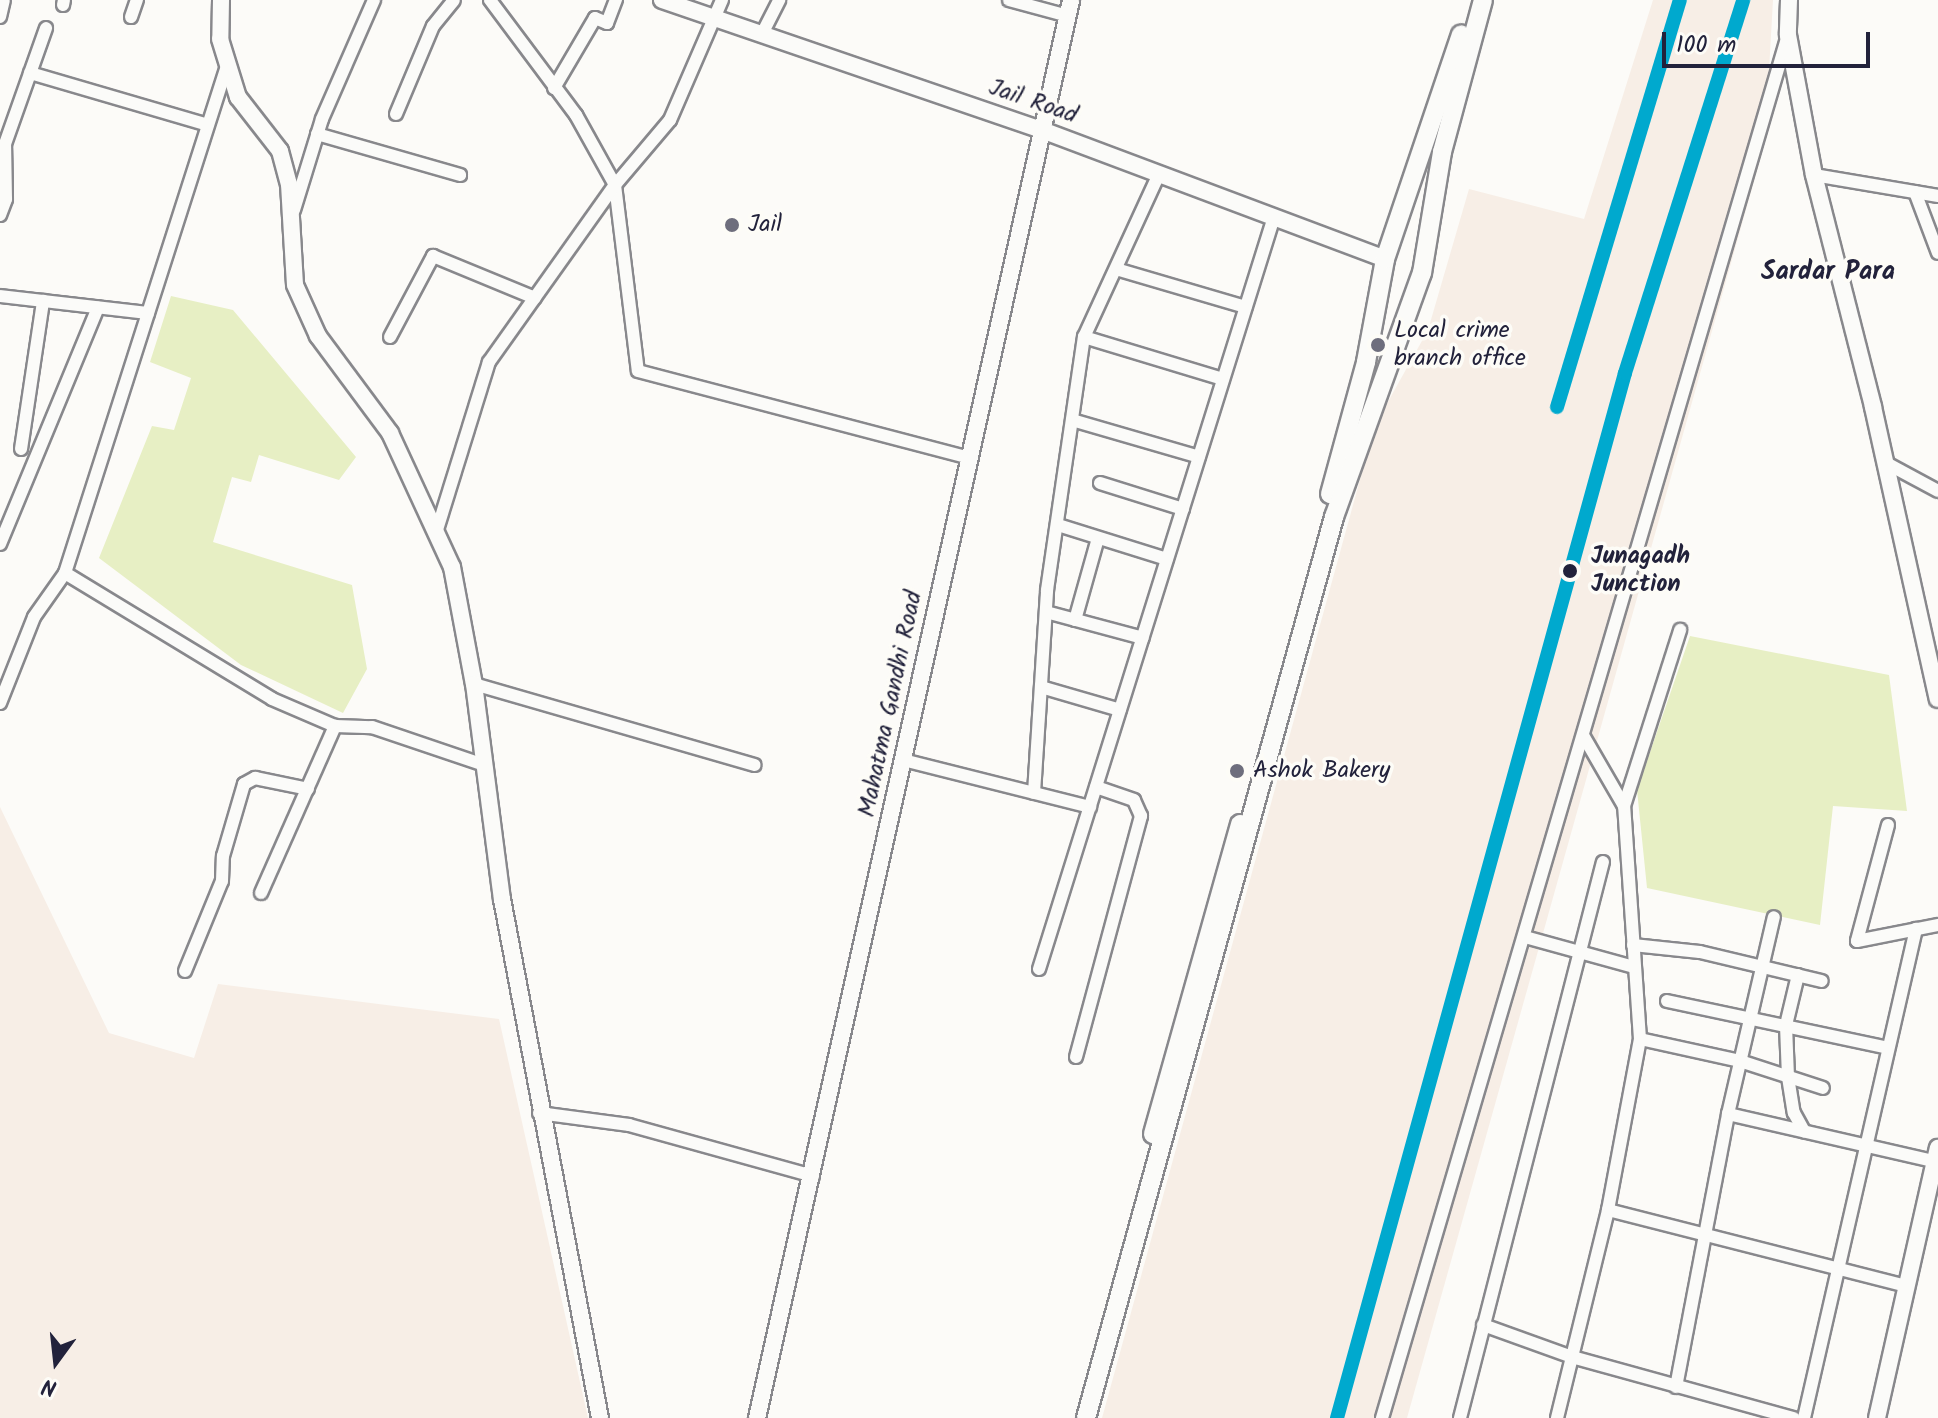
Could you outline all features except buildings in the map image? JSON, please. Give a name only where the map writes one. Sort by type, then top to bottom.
[{"type":"main road","points":[[1073,1418],[1295,628],[1366,362],[1385,259],[1471,0]]},
{"type":"main road","points":[[1086,1418],[1334,517],[1422,273],[1442,152],[1483,0]]},
{"type":"main road","points":[[1405,205],[1431,213]]},
{"type":"main road","points":[[1378,292],[1411,301]]},
{"type":"street","points":[[0,17],[4,0]]},
{"type":"street","points":[[131,17],[137,0]]},
{"type":"street","points":[[221,0],[220,39],[238,97],[280,151],[289,184],[295,285],[318,336],[390,433],[452,567],[474,684],[481,764],[539,1113],[600,1418]]},
{"type":"street","points":[[291,219],[317,134],[374,0]]},
{"type":"street","points":[[396,114],[433,26],[454,0]]},
{"type":"street","points":[[490,0],[576,115],[615,185],[638,371],[969,458]]},
{"type":"street","points":[[554,88],[595,18],[607,23],[616,0]]},
{"type":"street","points":[[436,533],[489,362],[615,185],[670,120],[722,0]]},
{"type":"street","points":[[762,34],[779,0]]},
{"type":"street","points":[[1009,0],[1069,8]]},
{"type":"street","points":[[1789,0],[1788,35],[1814,175],[1886,463],[1938,699]]},
{"type":"street","name":"Jail Road","points":[[670,1],[714,20],[1042,130],[1385,259]]},
{"type":"street","name":"Mahatma Gandhi Road","points":[[757,1418],[1069,8]]},
{"type":"street","points":[[0,215],[6,199],[5,144],[46,28]]},
{"type":"street","points":[[1382,1418],[1788,35]]},
{"type":"street","points":[[0,703],[34,617],[65,573],[228,63]]},
{"type":"street","points":[[30,73],[208,125]]},
{"type":"street","points":[[317,134],[460,175]]},
{"type":"street","points":[[1034,793],[1046,612],[1084,337],[1159,174]]},
{"type":"street","points":[[1814,175],[1938,196]]},
{"type":"street","points":[[1915,192],[1938,253]]},
{"type":"street","points":[[1039,969],[1274,217]]},
{"type":"street","points":[[390,337],[433,256],[535,298]]},
{"type":"street","points":[[1116,269],[1246,307]]},
{"type":"street","points":[[0,312],[1,296],[148,313]]},
{"type":"street","points":[[21,449],[43,301]]},
{"type":"street","points":[[0,544],[98,307]]},
{"type":"street","points":[[1084,337],[1223,379]]},
{"type":"street","points":[[1072,420],[1199,457]]},
{"type":"street","points":[[1886,463],[1938,491]]},
{"type":"street","points":[[1100,483],[1183,509]]},
{"type":"street","points":[[1058,525],[1167,559]]},
{"type":"street","points":[[1075,620],[1098,538]]},
{"type":"street","points":[[65,573],[259,692],[335,726],[372,727],[481,764]]},
{"type":"street","points":[[1046,612],[1143,638]]},
{"type":"street","points":[[1557,1418],[1608,1210],[1640,1039],[1624,806],[1680,630]]},
{"type":"street","points":[[474,684],[755,765]]},
{"type":"street","points":[[1041,687],[1120,710]]},
{"type":"street","points":[[261,893],[335,726]]},
{"type":"street","points":[[1584,737],[1624,806]]},
{"type":"street","points":[[903,760],[1090,807]]},
{"type":"street","points":[[185,971],[222,881],[223,856],[244,784],[255,778],[308,789]]},
{"type":"street","points":[[1076,1057],[1141,816],[1134,800],[1096,787]]},
{"type":"street","points":[[1888,825],[1857,941],[1938,925]]},
{"type":"street","points":[[1460,1418],[1577,951],[1603,862]]},
{"type":"street","points":[[1676,1387],[1728,1114],[1774,917]]},
{"type":"street","points":[[1804,1418],[1916,929]]},
{"type":"street","points":[[1525,937],[1634,967]]},
{"type":"street","points":[[1633,945],[1700,952],[1822,981]]},
{"type":"street","points":[[1798,975],[1786,1025],[1788,1077],[1794,1113],[1804,1131]]},
{"type":"street","points":[[1667,1001],[1888,1048]]},
{"type":"street","points":[[1640,1039],[1740,1061],[1823,1088]]},
{"type":"street","points":[[539,1113],[629,1125],[813,1176]]},
{"type":"street","points":[[1728,1114],[1866,1146],[1937,1157],[1877,1418]]},
{"type":"street","points":[[1608,1210],[1907,1286]]},
{"type":"street","points":[[1483,1325],[1572,1357],[1771,1415],[1794,1418]]},
{"type":"shaded area","points":[[1653,0],[1773,0],[1765,142],[1407,1418],[1102,1418],[1375,425],[1428,330],[1469,189],[1584,219]]},
{"type":"shaded area","points":[[0,807],[109,1033],[194,1058],[218,984],[499,1019],[588,1418],[0,1418]]},
{"type":"green space","points":[[171,296],[233,310],[356,457],[339,480],[259,455],[251,482],[232,477],[213,542],[352,585],[367,669],[343,713],[241,665],[99,558],[152,426],[174,430],[191,378],[150,362]]},
{"type":"green space","points":[[1690,636],[1889,675],[1907,811],[1833,806],[1820,925],[1647,888],[1637,790]]},
{"type":"transit line","points":[[1557,407],[1680,0]]},
{"type":"transit line","points":[[1337,1418],[1625,373],[1743,0]]},
{"type":"place","name":"Jail","points":[[732,225]]},
{"type":"place","name":"Local crime branch office","points":[[1378,345]]},
{"type":"place","name":"Junagadh Junction","points":[[1570,571]]},
{"type":"place","name":"Ashok Bakery","points":[[1237,771]]},
{"type":"district","name":"Sardar Para","points":[[1828,273]]}]
